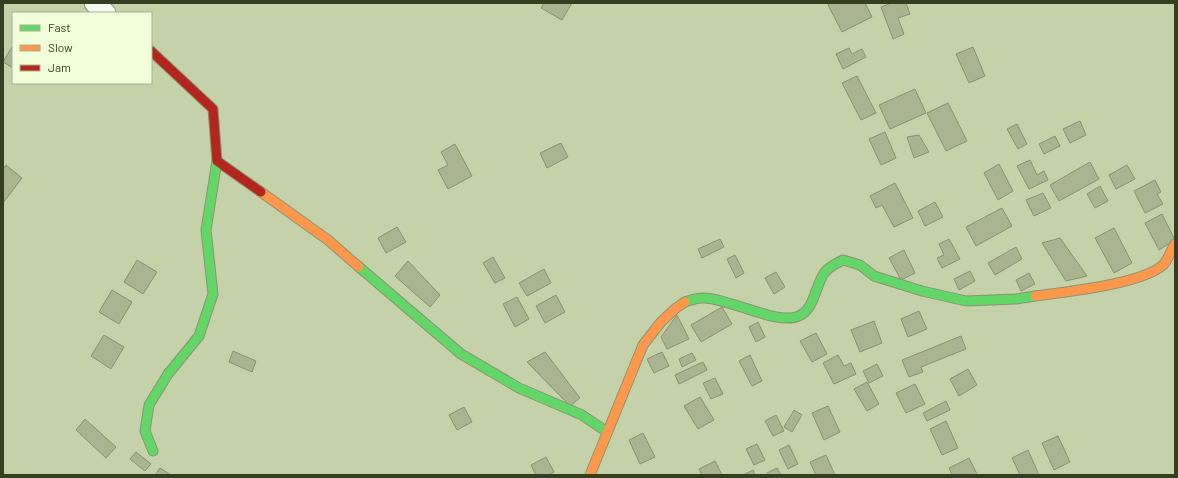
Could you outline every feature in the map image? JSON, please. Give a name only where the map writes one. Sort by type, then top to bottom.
[{"type":"street","points":[[94,3],[105,12]]},
{"type":"street","points":[[152,52],[213,109],[217,161],[206,230],[213,294],[199,336],[168,374],[148,405],[145,431],[153,451]]},
{"type":"street","points":[[217,161],[328,240],[461,354],[519,388],[582,415],[607,432]]},
{"type":"street","points":[[590,475],[618,403],[647,339],[663,318],[678,305],[688,300],[701,298],[712,299],[781,317],[797,317],[806,311],[824,274],[834,265],[844,260],[860,266],[874,276],[922,291],[966,301],[1016,299],[1090,288],[1143,278],[1163,265],[1175,244]]},
{"type":"building","points":[[544,3],[572,3],[562,20],[541,8]]},
{"type":"building","points":[[831,3],[865,3],[872,17],[842,32],[828,5]]},
{"type":"building","points":[[891,3],[906,3],[910,14],[898,18],[904,34],[893,39],[881,7]]},
{"type":"building","points":[[12,47],[12,67],[3,62]]},
{"type":"building","points":[[973,47],[985,76],[969,83],[956,54]]},
{"type":"building","points":[[849,48],[852,54],[862,49],[866,57],[843,69],[836,54]]},
{"type":"building","points":[[857,76],[876,113],[861,120],[842,83]]},
{"type":"building","points":[[915,89],[926,113],[890,129],[879,105]]},
{"type":"building","points":[[948,103],[967,141],[946,151],[927,113]]},
{"type":"building","points":[[1080,121],[1086,135],[1070,143],[1063,129]]},
{"type":"building","points":[[1017,124],[1027,144],[1018,149],[1007,129]]},
{"type":"building","points":[[885,132],[896,158],[881,165],[869,139]]},
{"type":"building","points":[[919,135],[929,152],[914,158],[907,137]]},
{"type":"building","points":[[1055,136],[1060,146],[1044,154],[1039,144]]},
{"type":"building","points":[[561,143],[568,157],[547,168],[540,153]]},
{"type":"building","points":[[455,144],[472,176],[448,189],[438,170],[448,165],[441,152]]},
{"type":"building","points":[[1030,160],[1037,175],[1044,171],[1048,180],[1029,189],[1017,166]]},
{"type":"building","points":[[1090,162],[1099,179],[1059,201],[1050,185]]},
{"type":"building","points":[[999,164],[1013,191],[998,200],[984,173]]},
{"type":"building","points":[[6,165],[22,178],[3,203],[3,169]]},
{"type":"building","points":[[1127,165],[1135,179],[1116,189],[1109,175]]},
{"type":"building","points":[[1155,180],[1161,192],[1157,194],[1163,204],[1145,213],[1134,191]]},
{"type":"building","points":[[895,183],[913,218],[894,227],[882,205],[876,208],[870,196]]},
{"type":"building","points":[[1100,186],[1108,201],[1095,208],[1087,194]]},
{"type":"building","points":[[1043,193],[1051,208],[1034,216],[1026,200]]},
{"type":"building","points":[[935,202],[943,217],[925,226],[918,211]]},
{"type":"building","points":[[1002,208],[1012,226],[976,246],[966,227]]},
{"type":"building","points":[[1162,214],[1175,240],[1159,250],[1145,223]]},
{"type":"building","points":[[397,227],[406,242],[386,253],[378,238]]},
{"type":"building","points":[[1114,228],[1132,263],[1114,273],[1095,238]]},
{"type":"building","points":[[1060,238],[1087,276],[1066,281],[1042,243]]},
{"type":"building","points":[[720,239],[724,247],[702,258],[698,249]]},
{"type":"building","points":[[949,239],[960,259],[942,268],[937,258],[944,255],[939,244]]},
{"type":"building","points":[[1016,247],[1022,259],[995,275],[988,263]]},
{"type":"building","points":[[904,250],[915,273],[901,280],[889,258]]},
{"type":"building","points":[[735,255],[744,273],[736,278],[727,259]]},
{"type":"building","points":[[493,257],[505,278],[495,283],[483,263]]},
{"type":"building","points":[[137,260],[157,272],[143,294],[124,282]]},
{"type":"building","points":[[408,261],[440,295],[430,307],[395,276]]},
{"type":"building","points":[[544,269],[551,283],[527,296],[519,283]]},
{"type":"building","points":[[970,271],[975,281],[959,290],[954,279]]},
{"type":"building","points":[[776,272],[785,287],[774,294],[765,278]]},
{"type":"building","points":[[1029,273],[1035,284],[1021,291],[1016,280]]},
{"type":"building","points":[[112,290],[132,302],[119,324],[99,312]]},
{"type":"building","points":[[556,295],[565,312],[545,323],[536,306]]},
{"type":"building","points":[[517,297],[529,319],[515,327],[503,304]]},
{"type":"building","points":[[722,307],[732,324],[701,342],[691,325]]},
{"type":"building","points":[[919,311],[927,329],[908,337],[901,319]]},
{"type":"building","points":[[677,315],[689,339],[667,349],[661,337]]},
{"type":"building","points":[[874,321],[882,343],[860,352],[851,330]]},
{"type":"building","points":[[758,322],[765,337],[756,342],[749,327]]},
{"type":"building","points":[[816,333],[827,354],[812,362],[800,341]]},
{"type":"building","points":[[104,335],[124,347],[111,369],[91,356]]},
{"type":"building","points":[[961,336],[966,349],[921,367],[923,372],[909,377],[902,360]]},
{"type":"building","points":[[233,351],[256,361],[252,372],[229,362]]},
{"type":"building","points":[[545,352],[580,398],[570,406],[527,362]]},
{"type":"building","points":[[662,352],[669,366],[654,373],[647,359]]},
{"type":"building","points":[[692,353],[696,360],[682,367],[679,359]]},
{"type":"building","points":[[750,355],[762,381],[752,386],[739,361]]},
{"type":"building","points":[[838,355],[844,366],[851,363],[856,374],[834,384],[823,363]]},
{"type":"building","points":[[703,362],[707,370],[679,384],[675,375]]},
{"type":"building","points":[[877,364],[883,376],[869,383],[863,371]]},
{"type":"building","points":[[968,369],[977,385],[959,396],[950,379]]},
{"type":"building","points":[[715,378],[723,394],[711,399],[703,383]]},
{"type":"building","points":[[867,382],[879,404],[867,411],[854,389]]},
{"type":"building","points":[[915,384],[925,404],[906,413],[896,393]]},
{"type":"building","points":[[700,397],[714,420],[698,429],[684,406]]},
{"type":"building","points":[[946,401],[950,410],[927,421],[923,413]]},
{"type":"building","points":[[828,406],[840,432],[824,440],[812,413]]},
{"type":"building","points":[[464,407],[472,422],[457,430],[449,415]]},
{"type":"building","points":[[794,410],[802,415],[792,432],[784,427]]},
{"type":"building","points":[[776,415],[784,431],[773,436],[765,421]]},
{"type":"building","points":[[85,419],[116,447],[106,458],[76,430]]},
{"type":"building","points":[[946,421],[958,448],[942,455],[930,429]]},
{"type":"building","points":[[643,433],[655,457],[640,464],[629,440]]},
{"type":"building","points":[[1058,436],[1070,462],[1054,470],[1042,443]]},
{"type":"building","points":[[757,444],[765,460],[754,465],[746,449]]},
{"type":"building","points":[[789,445],[798,464],[788,469],[779,450]]},
{"type":"building","points":[[1028,450],[1039,475],[1020,475],[1012,458]]},
{"type":"building","points":[[136,452],[151,464],[145,471],[130,459]]},
{"type":"building","points":[[826,455],[835,475],[816,475],[810,462]]},
{"type":"building","points":[[546,457],[554,472],[548,475],[536,475],[531,465]]},
{"type":"building","points":[[969,458],[977,474],[952,475],[949,468]]},
{"type":"building","points":[[715,461],[722,475],[702,475],[699,469]]},
{"type":"building","points":[[160,468],[171,475],[155,475]]},
{"type":"building","points":[[777,468],[781,475],[767,475],[767,473]]},
{"type":"building","points":[[753,470],[755,475],[743,475]]},
{"type":"traffic: fast","points":[[153,451],[145,431],[149,405],[168,374],[199,336],[213,294],[206,230],[217,161]]},
{"type":"traffic: fast","points":[[685,302],[700,298],[712,299],[778,317],[790,318],[799,316],[804,313],[812,302],[825,272],[831,266],[843,260],[860,265],[874,276],[922,291],[966,301],[1016,299],[1035,296]]},
{"type":"traffic: fast","points":[[359,267],[461,354],[519,388],[582,415],[607,432]]},
{"type":"traffic: slow","points":[[261,192],[328,240],[359,267]]},
{"type":"traffic: slow","points":[[1035,296],[1102,286],[1153,272],[1163,265],[1175,244]]},
{"type":"traffic: slow","points":[[590,475],[643,345],[661,322],[685,302]]},
{"type":"traffic: jam","points":[[152,52],[213,109],[217,161],[261,192]]}]
